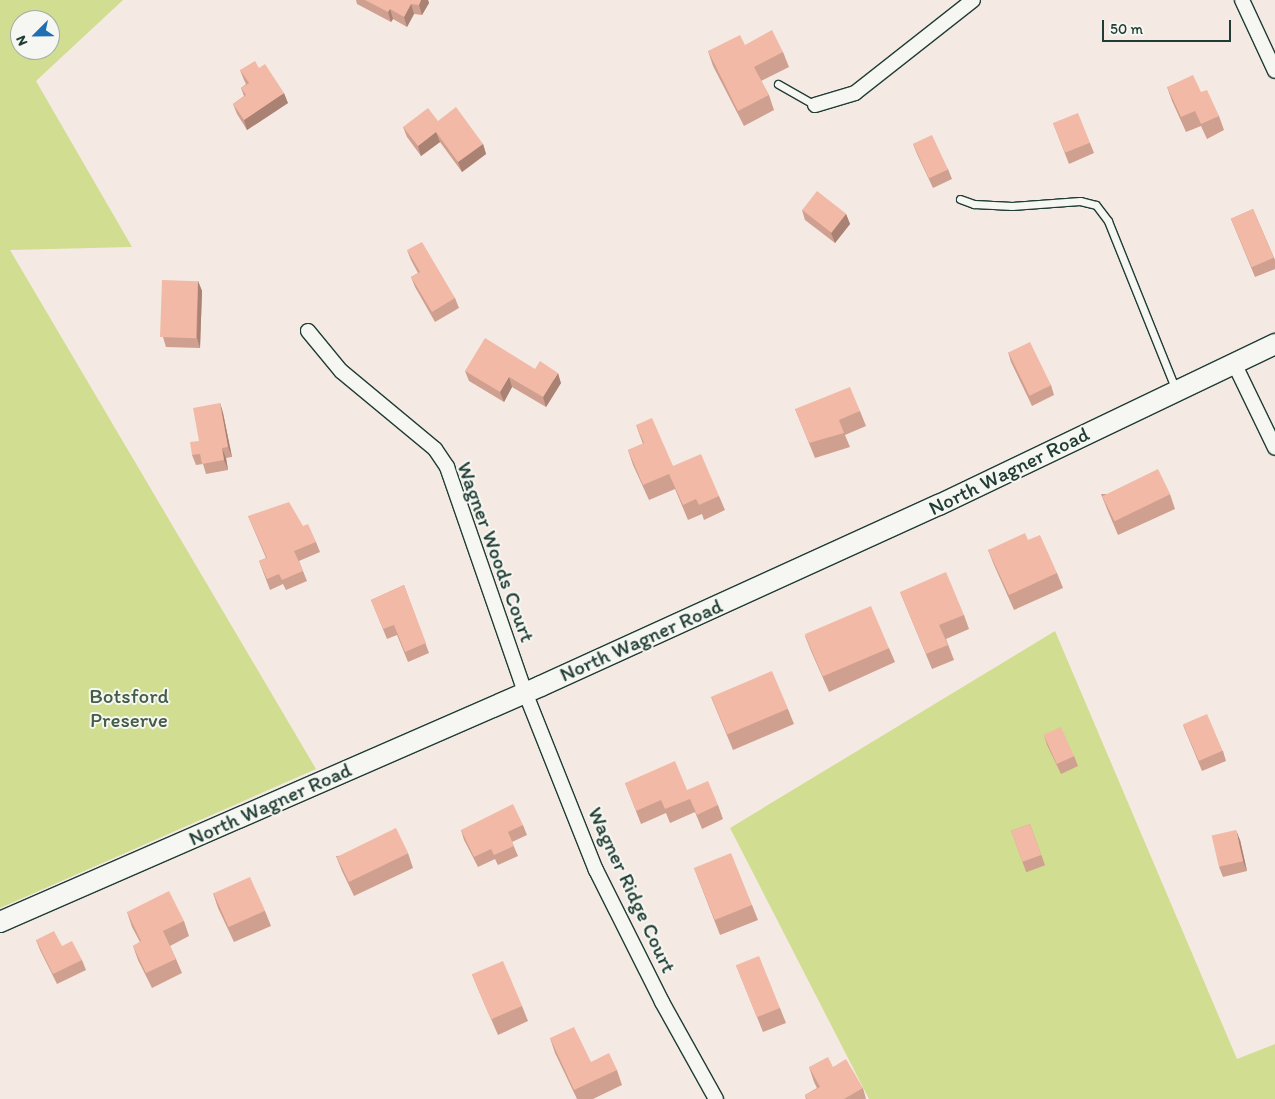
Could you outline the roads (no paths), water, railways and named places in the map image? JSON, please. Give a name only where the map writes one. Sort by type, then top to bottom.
[{"type":"main road","name":"North Wagner Road","points":[[0,922],[525,692],[939,505],[1275,344]]},
{"type":"street","points":[[815,105],[855,94],[973,0]]},
{"type":"street","points":[[1242,0],[1275,71]]},
{"type":"street","name":"Wagner Woods Court","points":[[308,331],[341,371],[435,449],[447,467],[525,692]]},
{"type":"street","points":[[1234,363],[1275,448]]},
{"type":"street","name":"Wagner Ridge Court","points":[[525,692],[596,870],[662,1002],[716,1099]]},
{"type":"lane","points":[[778,84],[815,105]]},
{"type":"lane","points":[[960,199],[974,204],[1012,206],[1080,201],[1096,205],[1108,221],[1176,390]]},
{"type":"park label","name":"Botsford Preserve","points":[[129,708]]}]
